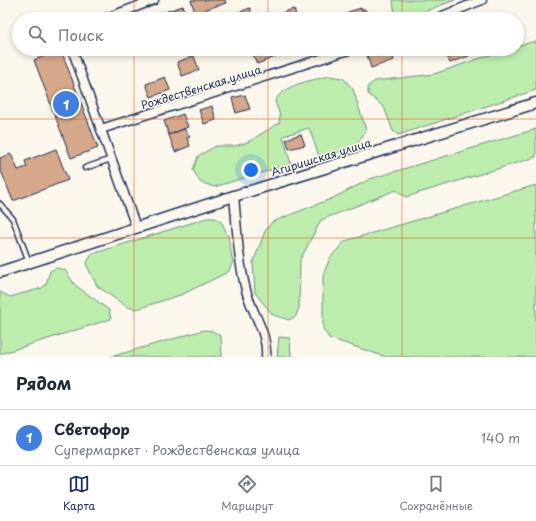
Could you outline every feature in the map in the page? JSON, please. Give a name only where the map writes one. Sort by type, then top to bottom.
[{"type":"street","points":[[122,12],[154,0]]},
{"type":"street","points":[[452,12],[482,0]]},
{"type":"street","points":[[75,56],[136,227]]},
{"type":"street","name":"Рождественская улица","points":[[101,129],[330,56]]},
{"type":"street","name":"Агиришская улица","points":[[0,272],[234,196],[536,103]]},
{"type":"street","points":[[234,196],[242,273],[252,308],[262,328],[266,341],[266,357]]},
{"type":"lane","points":[[85,168],[112,159]]},
{"type":"lane","points":[[0,204],[13,219],[29,262]]},
{"type":"green space","points":[[393,0],[455,0],[423,12],[394,12]]},
{"type":"green space","points":[[536,41],[536,90],[398,135],[393,131],[384,107],[368,94],[368,86],[375,81],[434,74],[487,56],[524,56],[524,44]]},
{"type":"green space","points":[[329,76],[343,78],[353,89],[366,130],[354,149],[319,156],[309,128],[283,136],[291,164],[214,187],[200,182],[193,170],[198,156],[216,146],[235,146],[248,142],[279,123],[280,116],[275,101],[279,95],[298,84]]},
{"type":"green space","points":[[536,129],[536,157],[406,197],[396,190],[321,220],[300,260],[299,308],[296,316],[289,320],[273,315],[255,293],[253,263],[265,231],[272,222],[333,198],[370,179]]},
{"type":"green space","points":[[536,185],[536,357],[386,357],[329,338],[323,329],[323,275],[330,258],[345,241]]},
{"type":"green space","points":[[207,218],[216,218],[222,223],[228,236],[233,262],[228,272],[183,294],[137,309],[127,307],[97,286],[86,264],[92,254]]},
{"type":"green space","points":[[56,268],[65,270],[75,285],[109,310],[111,319],[0,354],[0,292],[10,297],[42,288],[46,284],[50,271]]},
{"type":"green space","points":[[204,330],[212,331],[221,336],[222,357],[110,357]]},
{"type":"green space","points":[[279,337],[290,338],[291,357],[277,357]]},
{"type":"building","points":[[191,0],[225,0],[226,3],[204,10],[204,12],[195,12]]},
{"type":"building","points":[[183,6],[185,12],[167,12]]},
{"type":"building","points":[[250,8],[251,12],[240,12]]},
{"type":"building","points":[[361,8],[361,10],[365,9],[366,12],[348,12]]},
{"type":"building","points":[[294,9],[295,12],[284,12]]},
{"type":"building","points":[[45,56],[63,56],[98,148],[71,158],[34,60]]},
{"type":"building","points":[[194,56],[199,70],[182,76],[177,62]]},
{"type":"building","points":[[254,56],[278,56],[257,64]]},
{"type":"building","points":[[367,56],[393,56],[394,60],[371,68]]},
{"type":"building","points":[[447,56],[469,56],[450,63]]},
{"type":"building","points":[[165,77],[170,90],[151,97],[146,84]]},
{"type":"building","points":[[245,95],[250,109],[236,113],[232,98]]},
{"type":"building","points":[[212,106],[216,120],[204,124],[199,110]]},
{"type":"building","points":[[183,114],[188,127],[169,135],[164,121]]},
{"type":"building","points":[[184,129],[190,137],[187,138],[190,146],[175,152],[169,135]]},
{"type":"building","points":[[301,134],[305,145],[289,149],[286,139]]},
{"type":"building","points":[[56,149],[68,180],[13,201],[0,168],[0,158],[11,154],[18,170],[27,167],[25,161]]},
{"type":"place","name":"Светофор","points":[[66,104]]}]
